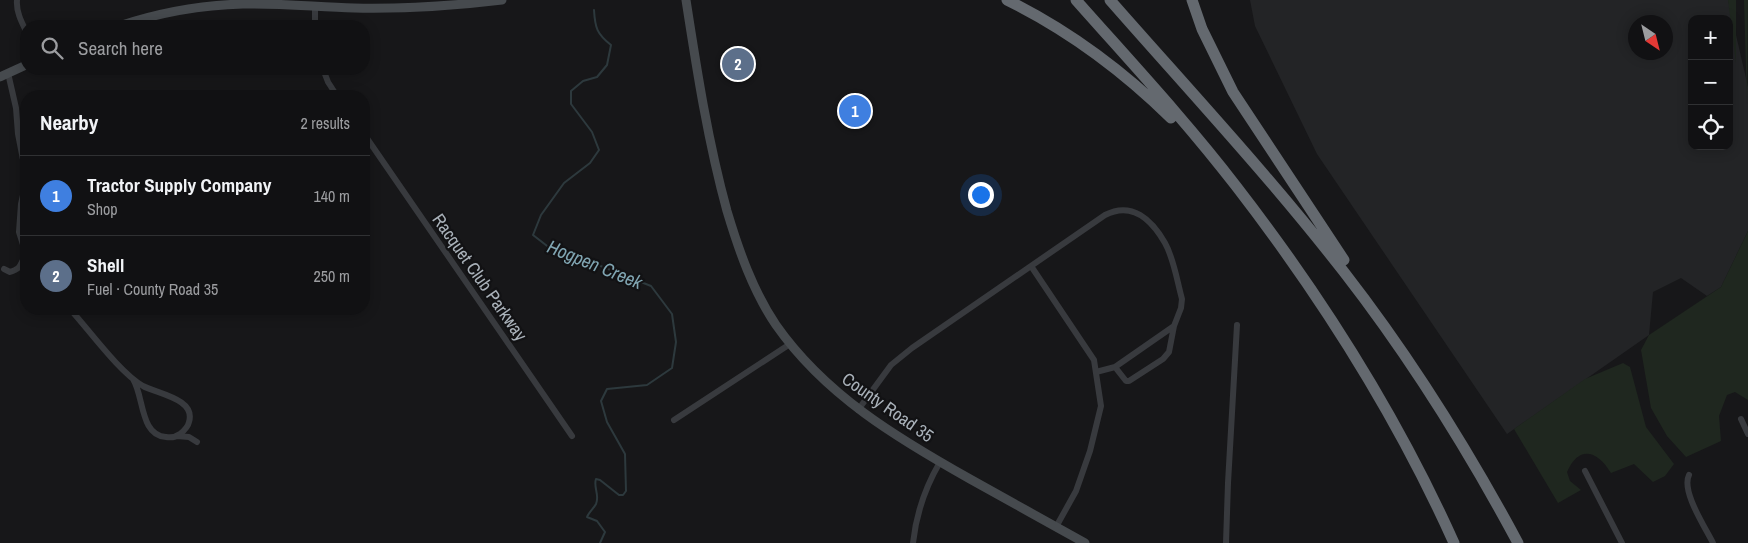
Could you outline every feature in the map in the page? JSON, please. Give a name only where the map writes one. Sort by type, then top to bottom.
[{"type":"highway","points":[[1007,0],[1072,37],[1121,73],[1166,113],[1235,185]]},
{"type":"highway","points":[[1076,0],[1193,133],[1235,185],[1304,279],[1362,369],[1414,463],[1454,543]]},
{"type":"highway","points":[[1110,0],[1295,211],[1361,295],[1415,371]]},
{"type":"highway","points":[[1192,0],[1202,29],[1233,92],[1389,328],[1466,451],[1518,543]]},
{"type":"street","points":[[18,0],[17,5],[20,20]]},
{"type":"street","points":[[141,20],[209,6],[315,3],[409,7],[502,0]]},
{"type":"street","name":"County Road 35","points":[[686,0],[706,128],[730,222],[756,291],[790,344],[830,386],[858,410],[881,426],[940,462],[1085,543]]},
{"type":"street","points":[[315,3],[315,20]]},
{"type":"street","points":[[20,68],[4,75],[16,108],[20,144]]},
{"type":"street","points":[[325,75],[333,90]]},
{"type":"street","name":"Racquet Club Parkway","points":[[370,143],[572,436]]},
{"type":"street","points":[[858,410],[891,365],[912,348],[1113,211],[1124,209],[1137,213],[1151,223],[1165,244],[1182,299],[1169,352],[1129,381],[1126,381],[1115,367]]},
{"type":"street","points":[[20,218],[20,235]]},
{"type":"street","points":[[1032,266],[1094,360],[1101,406],[1090,451],[1076,491],[1056,527]]},
{"type":"street","points":[[4,269],[10,272],[20,267]]},
{"type":"street","points":[[75,315],[133,379],[142,386],[180,401],[189,409],[189,425],[176,437]]},
{"type":"street","points":[[1226,543],[1237,325]]},
{"type":"street","points":[[1096,372],[1115,367],[1174,326]]},
{"type":"street","points":[[674,420],[790,344]]},
{"type":"street","points":[[133,379],[137,385],[146,422],[155,434],[164,437],[189,437],[197,442]]},
{"type":"street","points":[[1741,419],[1748,434]]},
{"type":"street","points":[[913,543],[920,510],[931,478],[940,462]]},
{"type":"street","points":[[1586,471],[1622,543]]},
{"type":"street","points":[[1689,475],[1687,489],[1713,543]]},
{"type":"shaded area","points":[[1250,0],[1728,0],[1731,15],[1688,15],[1688,150],[1733,150],[1733,22],[1748,87],[1748,231],[1721,287],[1707,296],[1681,278],[1653,292],[1649,335],[1507,434],[1317,154],[1255,26]]},
{"type":"shaded area","points":[[1728,0],[1736,0],[1736,63],[1733,39],[1733,15],[1730,15]]},
{"type":"shaded area","points":[[1744,0],[1748,0],[1747,104]]},
{"type":"shaded area","points":[[1748,231],[1748,400],[1735,392],[1727,395],[1719,416],[1721,441],[1686,457],[1667,436],[1651,408],[1641,350],[1649,335],[1721,287]]},
{"type":"shaded area","points":[[1623,363],[1630,367],[1646,427],[1674,464],[1665,476],[1653,482],[1634,464],[1611,473],[1606,465],[1595,456],[1583,454],[1577,457],[1567,472],[1570,481],[1581,490],[1558,503],[1514,429],[1585,379]]},
{"type":"waterway","name":"Hogpen Creek","points":[[594,10],[598,30],[611,45],[607,65],[597,77],[583,81],[571,91],[571,104],[592,132],[599,150],[590,163],[564,183],[541,215],[533,235],[551,249],[573,253],[651,286],[672,314],[676,342],[672,368],[647,385],[607,389],[601,401],[607,422],[625,454],[626,491],[623,495],[619,495],[596,479],[597,501],[587,517],[597,521],[605,532],[600,543]]},
{"type":"place","name":"Shell","points":[[738,64]]},
{"type":"place","name":"Tractor Supply Company","points":[[855,111]]}]
